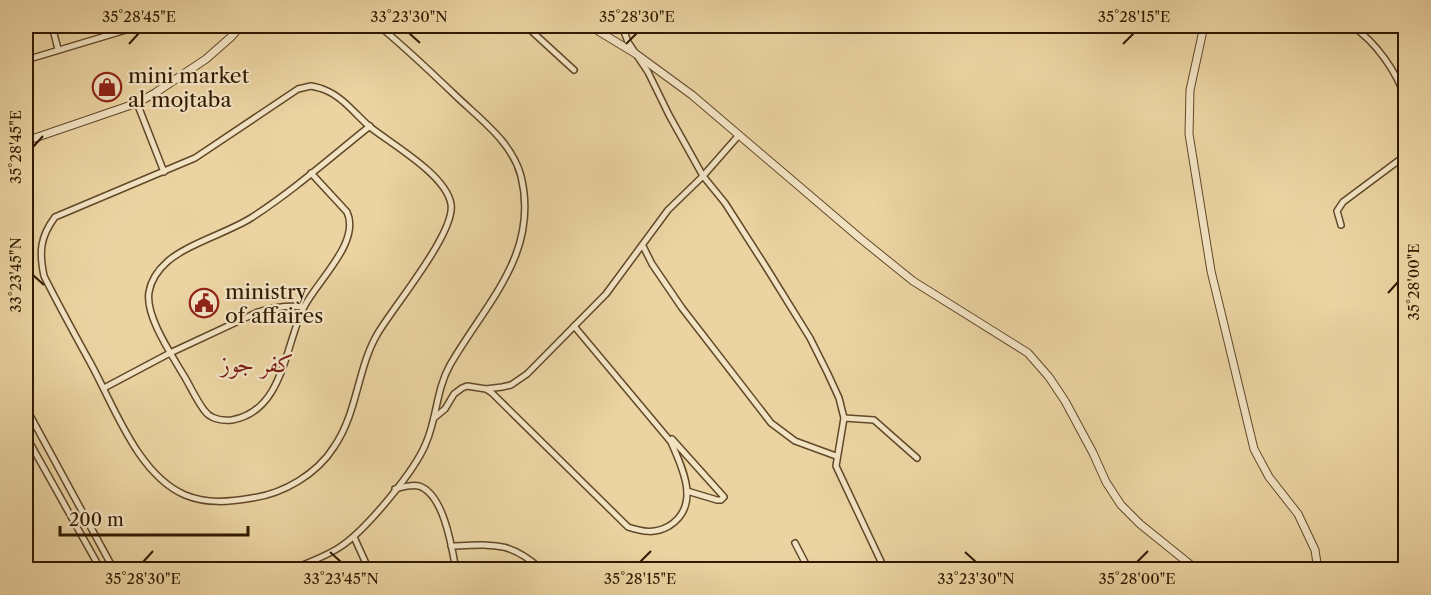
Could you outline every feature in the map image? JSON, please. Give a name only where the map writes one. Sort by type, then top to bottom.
[{"type":"street","points":[[52,26],[58,49]]},
{"type":"street","points":[[26,60],[120,28],[139,26]]},
{"type":"street","points":[[26,141],[137,103],[176,81],[206,59],[240,26]]},
{"type":"street","points":[[290,570],[325,556],[354,537],[395,489],[422,452],[434,418],[444,377],[462,344],[496,295],[517,251],[526,219],[520,173],[511,153],[496,134],[420,61],[379,26]]},
{"type":"street","points":[[526,26],[574,70]]},
{"type":"street","points":[[590,26],[636,54],[692,95],[861,239],[913,280],[1028,353],[1065,401],[1106,482],[1121,505],[1140,524],[1197,570]]},
{"type":"street","points":[[622,26],[628,42],[648,72],[703,176],[725,203],[810,338],[839,398],[844,418],[836,466],[885,570]]},
{"type":"street","points":[[1204,26],[1190,90],[1189,123],[1211,271],[1254,449],[1269,477],[1303,523],[1315,550],[1318,570]]},
{"type":"street","points":[[1352,26],[1364,35],[1390,68],[1406,100]]},
{"type":"street","points":[[311,86],[325,90],[344,102],[370,126],[428,171],[444,188],[452,207],[445,231],[374,339],[364,364],[358,394],[348,418],[334,447],[322,462],[289,487],[270,495],[224,502],[203,501],[184,494],[167,484],[141,455],[44,276],[41,261],[45,230],[55,217],[180,165],[210,149],[298,89],[311,86]]},
{"type":"street","points":[[137,103],[164,172]]},
{"type":"street","points":[[311,173],[347,212],[351,228],[340,253],[304,307],[282,374],[271,393],[258,407],[242,417],[230,420],[216,419],[204,411],[170,352],[151,312],[148,301],[149,291],[158,270],[175,255],[250,219],[370,126]]},
{"type":"street","points":[[434,418],[445,409],[457,390],[467,386],[486,389],[502,387],[528,374],[606,294],[668,210],[703,176],[739,135]]},
{"type":"street","points":[[1341,225],[1337,211],[1343,202],[1406,155]]},
{"type":"street","points":[[643,246],[652,264],[682,308],[771,423],[795,441],[836,456]]},
{"type":"street","points":[[104,388],[170,352],[270,308],[290,305],[304,307]]},
{"type":"street","points":[[574,326],[724,497],[722,500],[717,500],[687,490]]},
{"type":"street","points":[[486,389],[628,526],[644,532],[660,531],[676,521],[686,506],[687,490],[680,462],[662,429]]},
{"type":"street","points":[[26,408],[114,570]]},
{"type":"street","points":[[844,418],[874,420],[917,458]]},
{"type":"street","points":[[26,436],[101,570]]},
{"type":"street","points":[[395,489],[418,486],[428,492],[440,510],[452,546],[456,570]]},
{"type":"street","points":[[354,537],[369,570]]},
{"type":"street","points":[[795,543],[809,570]]},
{"type":"street","points":[[452,546],[502,545],[517,551],[542,570]]},
{"type":"place","name":"mini market al mojtaba","points":[[107,87]]},
{"type":"place","name":"ministry of affaires","points":[[204,303]]},
{"type":"district","name":"كفر جوز","points":[[257,363]]}]
